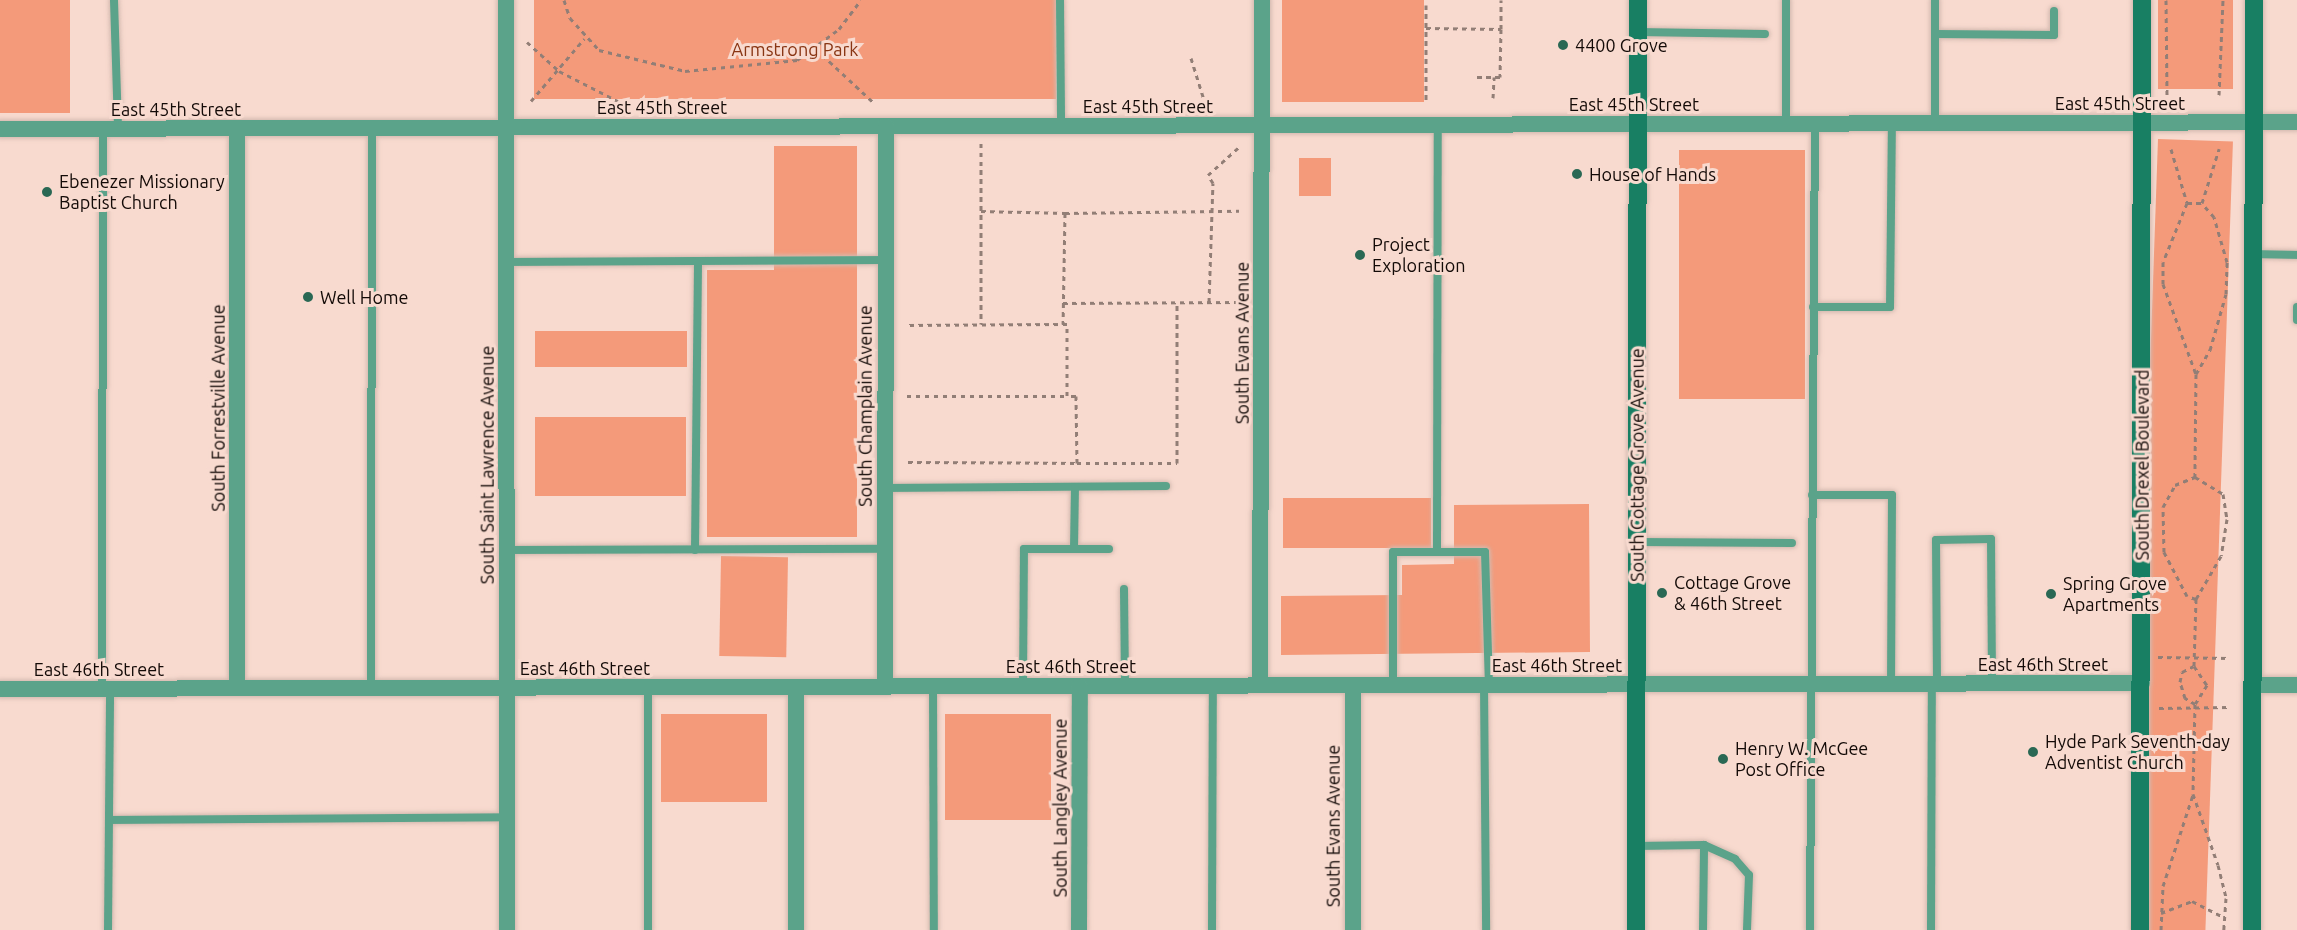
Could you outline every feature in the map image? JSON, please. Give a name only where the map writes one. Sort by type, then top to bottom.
[{"type":"street","name":"South Saint Lawrence Avenue","points":[[506,0],[507,930]]},
{"type":"street","name":"South Evans Avenue","points":[[1260,685],[1262,0]]},
{"type":"street","name":"South Cottage Grove Avenue","points":[[1636,930],[1638,0]]},
{"type":"street","name":"South Drexel Boulevard","points":[[2140,930],[2142,0]]},
{"type":"street","points":[[2252,930],[2254,0]]},
{"type":"street","name":"East 45th Street","points":[[0,129],[2297,122]]},
{"type":"street","name":"South Champlain Avenue","points":[[885,687],[886,126]]},
{"type":"street","name":"South Forrestville Avenue","points":[[237,128],[237,688]]},
{"type":"street","name":"East 46th Street","points":[[0,689],[2142,683]]},
{"type":"street","name":"South Evans Avenue","points":[[1353,685],[1353,930]]},
{"type":"street","points":[[2253,685],[2297,685]]},
{"type":"street","name":"South Langley Avenue","points":[[1079,930],[1080,686]]},
{"type":"street","points":[[796,687],[796,930]]},
{"type":"lane","points":[[108,930],[109,820],[106,689],[110,129],[114,0]]},
{"type":"lane","points":[[1060,0],[1061,126]]},
{"type":"lane","points":[[1786,0],[1786,123]]},
{"type":"lane","points":[[1935,0],[1935,123]]},
{"type":"lane","points":[[1935,34],[2054,35],[2054,11]]},
{"type":"lane","points":[[1638,32],[1765,34]]},
{"type":"lane","points":[[1810,930],[1815,123]]},
{"type":"lane","points":[[1813,307],[1890,307],[1892,123]]},
{"type":"lane","points":[[1437,552],[1438,124]]},
{"type":"lane","points":[[372,128],[372,688]]},
{"type":"lane","points":[[2254,254],[2297,255]]},
{"type":"lane","points":[[506,262],[884,260]]},
{"type":"lane","points":[[695,550],[698,262]]},
{"type":"lane","points":[[2297,307],[2297,320]]},
{"type":"lane","points":[[884,488],[1166,486]]},
{"type":"lane","points":[[1074,549],[1075,487]]},
{"type":"lane","points":[[1812,495],[1892,495],[1891,684]]},
{"type":"lane","points":[[1931,930],[1936,540],[1991,539],[1992,683]]},
{"type":"lane","points":[[1637,542],[1792,543]]},
{"type":"lane","points":[[507,550],[884,549]]},
{"type":"lane","points":[[1023,686],[1024,549],[1109,549]]},
{"type":"lane","points":[[1393,685],[1393,552],[1485,552],[1486,930]]},
{"type":"lane","points":[[1124,589],[1125,686]]},
{"type":"lane","points":[[933,686],[934,930]]},
{"type":"lane","points":[[1212,930],[1213,686]]},
{"type":"lane","points":[[648,687],[648,930]]},
{"type":"lane","points":[[109,820],[507,817]]},
{"type":"lane","points":[[1636,846],[1704,845],[1735,860],[1749,875],[1747,930]]},
{"type":"lane","points":[[1703,930],[1704,845]]},
{"type":"path","points":[[564,0],[584,39],[617,56],[685,70],[772,66],[816,49],[861,0]]},
{"type":"path","points":[[1476,77],[1500,77],[1501,0]]},
{"type":"path","points":[[2166,0],[2168,96]]},
{"type":"path","points":[[2219,95],[2223,0]]},
{"type":"path","points":[[1426,5],[1426,100]]},
{"type":"path","points":[[1426,28],[1501,29]]},
{"type":"path","points":[[531,101],[560,70],[584,39]]},
{"type":"path","points":[[527,42],[560,70],[618,101]]},
{"type":"path","points":[[816,49],[873,102]]},
{"type":"path","points":[[1191,58],[1205,103]]},
{"type":"path","points":[[1493,98],[1494,77]]},
{"type":"path","points":[[981,142],[981,324]]},
{"type":"path","points":[[1209,302],[1208,210],[1213,183],[1208,175],[1239,147]]},
{"type":"path","points":[[2171,149],[2187,203],[2163,262],[2163,284],[2196,374],[2195,477]]},
{"type":"path","points":[[2202,203],[2220,149]]},
{"type":"path","points":[[2187,203],[2202,203],[2214,217],[2227,262],[2226,294],[2210,350],[2196,374]]},
{"type":"path","points":[[981,211],[1065,213],[1239,211]]},
{"type":"path","points":[[1065,213],[1063,324],[1067,396]]},
{"type":"path","points":[[1063,303],[1239,302]]},
{"type":"path","points":[[908,462],[1177,463],[1177,303]]},
{"type":"path","points":[[907,325],[1063,324]]},
{"type":"path","points":[[907,396],[1076,396],[1077,463]]},
{"type":"path","points":[[2195,477],[2175,485],[2163,507],[2164,552],[2187,596],[2196,599]]},
{"type":"path","points":[[2161,930],[2163,886],[2193,794],[2195,706],[2207,685],[2194,666],[2196,599],[2221,556],[2227,519],[2223,494],[2195,477]]},
{"type":"path","points":[[2158,657],[2230,658]]},
{"type":"path","points":[[2194,666],[2182,672],[2180,682],[2185,698],[2195,706]]},
{"type":"path","points":[[2158,708],[2229,707]]},
{"type":"path","points":[[2193,794],[2218,864],[2225,917],[2224,930]]},
{"type":"path","points":[[2161,913],[2192,901],[2225,917]]},
{"type":"green space","points":[[0,0],[70,0],[70,113],[0,113]]},
{"type":"green space","name":"Armstrong Park","points":[[534,0],[1056,0],[1056,99],[534,99]]},
{"type":"green space","points":[[1282,0],[1424,0],[1424,102],[1282,102]]},
{"type":"green space","points":[[2158,0],[2233,0],[2233,89],[2158,89]]},
{"type":"green space","points":[[2158,139],[2233,142],[2205,930],[2130,930]]},
{"type":"green space","points":[[774,146],[857,146],[857,537],[707,537],[707,270],[774,270]]},
{"type":"green space","points":[[1679,150],[1805,150],[1805,399],[1679,399]]},
{"type":"green space","points":[[1299,158],[1331,158],[1331,196],[1299,196]]},
{"type":"green space","points":[[535,331],[687,331],[687,367],[535,367]]},
{"type":"green space","points":[[535,417],[686,417],[686,496],[535,496]]},
{"type":"green space","points":[[1283,498],[1431,498],[1431,548],[1283,548]]},
{"type":"green space","points":[[1589,504],[1590,652],[1281,655],[1281,596],[1402,595],[1402,565],[1454,564],[1454,505]]},
{"type":"green space","points":[[721,556],[788,557],[786,657],[719,656]]},
{"type":"green space","points":[[661,714],[767,714],[767,802],[661,802]]},
{"type":"green space","points":[[945,714],[1051,714],[1051,820],[945,820]]},
{"type":"place","name":"4400 Grove","points":[[1563,45]]},
{"type":"place","name":"House of Hands","points":[[1577,174]]},
{"type":"place","name":"Ebenezer Missionary Baptist Church","points":[[47,192]]},
{"type":"place","name":"Project Exploration","points":[[1360,255]]},
{"type":"place","name":"Well Home","points":[[308,297]]},
{"type":"place","name":"Cottage Grove & 46th Street","points":[[1662,593]]},
{"type":"place","name":"Spring Grove Apartments","points":[[2051,594]]},
{"type":"place","name":"Hyde Park Seventh-day Adventist Church","points":[[2033,752]]},
{"type":"place","name":"Henry W. McGee Post Office","points":[[1723,759]]}]
